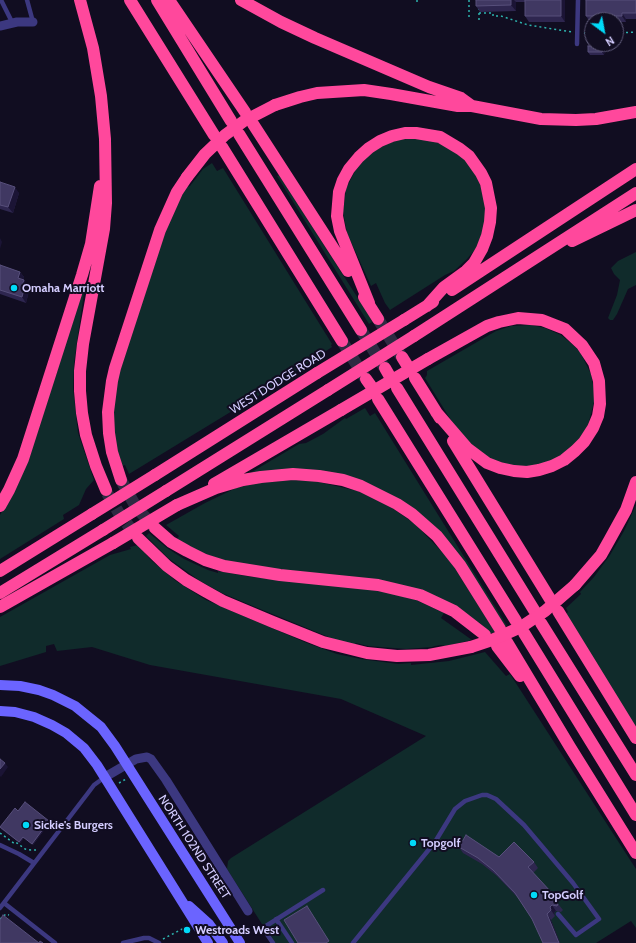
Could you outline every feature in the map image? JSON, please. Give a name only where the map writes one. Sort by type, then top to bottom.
[{"type":"highway","points":[[80,0],[93,48],[104,116],[106,203],[104,229],[83,344],[80,382],[82,413],[86,435],[106,490]]},
{"type":"highway","points":[[130,0],[214,135]]},
{"type":"highway","points":[[157,0],[231,121]]},
{"type":"highway","points":[[168,0],[245,112]]},
{"type":"highway","points":[[241,0],[281,22],[315,38],[429,87],[461,98],[472,106]]},
{"type":"highway","points":[[121,480],[112,452],[108,428],[109,402],[112,381],[160,230],[177,192],[187,177],[205,154],[225,135],[244,121],[275,105],[300,97],[317,93],[364,90],[458,106],[472,106],[527,117],[558,120],[596,118],[636,112]]},
{"type":"highway","points":[[253,124],[324,231],[378,319]]},
{"type":"highway","points":[[369,303],[340,231],[337,216],[339,192],[349,169],[369,148],[392,136],[405,133],[416,133],[440,138],[451,143],[468,156],[481,173],[486,183],[491,208],[487,236],[474,263],[466,271],[444,287],[427,306]]},
{"type":"highway","points":[[239,134],[361,330]]},
{"type":"highway","points":[[222,148],[342,341]]},
{"type":"highway","points":[[0,506],[23,459],[82,275],[91,244],[105,152]]},
{"type":"highway","points":[[569,214],[636,169]]},
{"type":"highway","points":[[569,214],[599,201],[636,178]]},
{"type":"highway","points":[[0,593],[414,336],[636,193]]},
{"type":"highway","points":[[538,256],[582,237],[636,210]]},
{"type":"highway","name":"WEST DODGE ROAD","points":[[0,571],[427,306],[569,214]]},
{"type":"highway","points":[[0,607],[487,326],[518,318],[542,320],[565,329],[582,345],[594,362],[599,380],[600,404],[598,416],[593,428],[584,442],[564,460],[539,470],[527,472],[514,471],[487,463],[467,448],[436,412]]},
{"type":"highway","points":[[415,378],[550,599]]},
{"type":"highway","points":[[397,388],[534,610]]},
{"type":"highway","points":[[378,399],[516,621]]},
{"type":"highway","points":[[177,505],[216,488],[261,477],[293,474],[319,476],[343,480],[361,486],[397,504],[412,514],[437,536],[460,565],[500,629]]},
{"type":"highway","points":[[138,538],[167,566],[200,588],[232,605],[323,642],[367,653],[397,656],[429,655],[471,647],[492,640],[521,627],[550,606],[575,585],[601,555],[626,510],[636,482]]},
{"type":"highway","points":[[155,528],[171,542],[187,551],[204,560],[224,566],[272,574],[378,585],[420,595],[454,612],[485,635]]},
{"type":"highway","points":[[558,611],[636,738]]},
{"type":"highway","points":[[541,623],[636,775]]},
{"type":"highway","points":[[524,633],[636,815]]},
{"type":"highway","points":[[502,644],[509,661],[570,747],[636,853]]},
{"type":"main road","name":"NORTH 102ND STREET","points":[[0,685],[20,686],[53,695],[74,706],[101,727],[240,943]]},
{"type":"main road","points":[[0,711],[15,712],[34,717],[66,732],[89,754],[208,943]]},
{"type":"main road","points":[[178,895],[209,924],[223,943]]},
{"type":"street","points":[[0,26],[12,22],[33,22]]},
{"type":"street","points":[[104,777],[136,759],[147,757],[151,759],[156,764],[248,911]]},
{"type":"lane","points":[[1,0],[12,22]]},
{"type":"lane","points":[[27,0],[33,22]]},
{"type":"lane","points":[[577,44],[578,0]]},
{"type":"lane","points":[[0,908],[94,786],[104,777]]},
{"type":"lane","points":[[353,942],[435,842],[455,809],[465,801],[482,794],[496,799],[524,825],[565,873],[600,919],[576,935],[558,914]]},
{"type":"lane","points":[[0,845],[19,854],[34,864]]},
{"type":"lane","points":[[272,943],[264,930],[266,926],[323,890]]},
{"type":"lane","points":[[4,904],[55,943]]},
{"type":"lane","points":[[276,919],[292,943]]},
{"type":"lane","points":[[123,943],[144,938],[149,938],[158,942]]},
{"type":"path","points":[[469,0],[469,19]]},
{"type":"path","points":[[479,6],[479,23]]},
{"type":"path","points":[[479,13],[493,13],[493,16],[501,16],[528,25],[564,32],[584,33]]},
{"type":"path","points":[[624,33],[636,32]]},
{"type":"path","points":[[118,784],[125,780]]},
{"type":"path","points":[[0,833],[25,849],[36,850]]},
{"type":"path","points":[[0,919],[6,914],[9,915]]},
{"type":"path","points":[[158,942],[188,926]]},
{"type":"green space","points":[[415,138],[430,140],[452,148],[471,165],[486,197],[485,230],[478,246],[454,271],[445,275],[390,310],[385,303],[376,283],[371,286],[347,233],[343,212],[346,189],[355,171],[367,157],[380,147],[397,140]]},
{"type":"green space","points":[[212,163],[217,171],[223,168],[332,344],[332,347],[243,406],[242,405],[129,474],[125,465],[119,467],[114,449],[114,385],[151,271],[172,213],[186,187],[190,186],[203,169]]},
{"type":"green space","points":[[279,175],[370,317],[372,322],[369,324],[277,176]]},
{"type":"green space","points":[[636,252],[636,285],[628,289],[617,314],[613,320],[610,320],[608,318],[617,295],[620,280],[611,268],[618,261]]},
{"type":"green space","points":[[83,286],[85,286],[74,363],[73,388],[78,433],[94,480],[86,489],[79,505],[63,515],[64,519],[0,559],[0,515],[10,498]]},
{"type":"green space","points":[[531,325],[545,328],[561,335],[580,352],[591,374],[594,390],[594,402],[587,429],[578,442],[567,453],[543,465],[513,467],[486,458],[466,441],[425,378],[427,371],[496,331],[511,326]]},
{"type":"green space","points":[[365,408],[370,416],[375,413],[507,626],[502,628],[460,562],[373,486],[250,474],[299,444],[306,443],[323,434],[345,418],[346,419]]},
{"type":"green space","points":[[295,480],[314,481],[358,491],[392,508],[415,524],[449,559],[495,632],[489,634],[481,624],[449,603],[237,566],[175,542],[179,536],[166,525],[205,503],[236,488],[257,483]]},
{"type":"green space","points":[[636,505],[636,728],[566,614],[568,612],[566,608],[581,594],[580,592],[594,577],[610,555],[624,531]]},
{"type":"green space","points":[[149,533],[167,548],[184,559],[218,573],[218,571],[252,577],[360,588],[390,593],[416,600],[444,613],[441,618],[472,640],[445,646],[441,645],[406,649],[368,646],[356,643],[355,645],[336,640],[222,593],[200,581],[168,558],[146,536]]},
{"type":"green space","points":[[138,545],[152,561],[176,581],[206,600],[307,643],[337,654],[398,664],[411,663],[411,665],[449,661],[485,652],[506,676],[510,674],[636,869],[636,928],[631,921],[596,943],[274,943],[227,869],[228,861],[426,736],[341,699],[150,665],[92,647],[57,651],[54,644],[46,646],[46,652],[0,666],[0,617],[110,555],[131,549],[130,547]]},
{"type":"building","points":[[476,0],[511,0],[511,5],[476,6]]},
{"type":"building","points":[[525,0],[561,0],[561,16],[525,16]]},
{"type":"building","points":[[586,0],[636,0],[636,13],[586,12]]},
{"type":"building","points":[[0,182],[15,187],[8,207],[0,205]]},
{"type":"building","name":"Omaha Marriott","points":[[0,265],[20,272],[18,278],[24,280],[22,285],[25,286],[22,297],[0,290]]},
{"type":"building","points":[[0,759],[5,763],[0,769]]},
{"type":"building","name":"Sickie's Burgers","points":[[25,802],[49,821],[32,844],[23,837],[19,842],[0,827],[15,808],[18,811]]},
{"type":"building","name":"TopGolf","points":[[466,835],[499,857],[514,842],[534,862],[528,867],[551,892],[549,894],[558,904],[557,906],[552,905],[550,907],[551,910],[547,914],[559,943],[543,943],[532,919],[515,893],[493,870],[478,858],[459,847]]},
{"type":"building","points":[[307,906],[329,941],[326,943],[298,943],[284,920]]},
{"type":"building","points":[[3,915],[39,943],[0,943],[0,920]]},
{"type":"tunnel","points":[[378,319],[401,356]]},
{"type":"tunnel","points":[[361,330],[384,367]]},
{"type":"tunnel","points":[[342,341],[365,378]]},
{"type":"tunnel","points":[[121,480],[136,507],[155,528]]},
{"type":"tunnel","points":[[107,493],[120,515],[138,538]]},
{"type":"place","name":"Omaha Marriott","points":[[14,288]]},
{"type":"place","name":"Sickie's Burgers","points":[[26,825]]},
{"type":"place","name":"Topgolf","points":[[413,843]]},
{"type":"place","name":"TopGolf","points":[[534,895]]},
{"type":"place","name":"Westroads West","points":[[187,930]]}]
